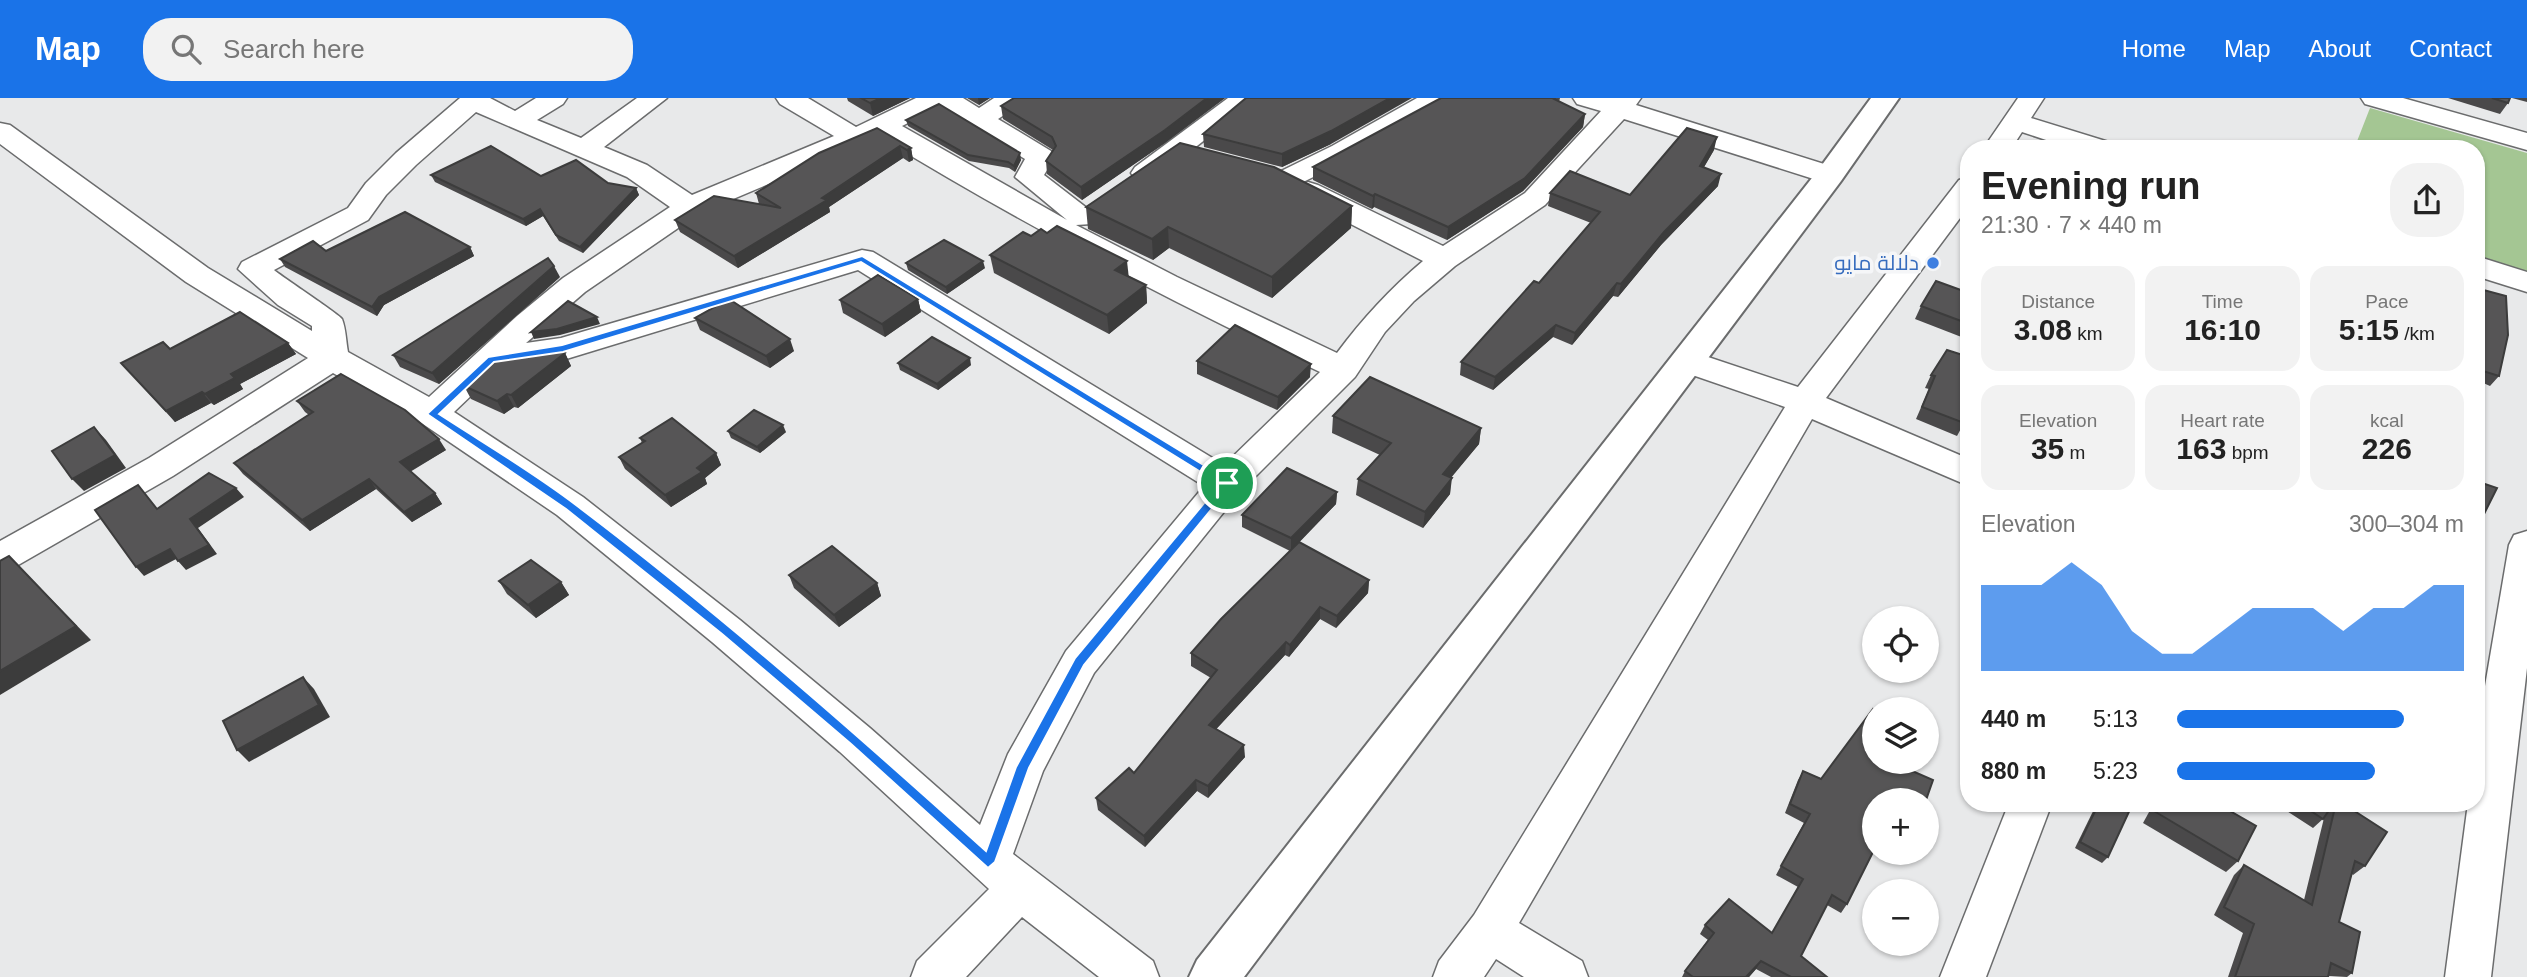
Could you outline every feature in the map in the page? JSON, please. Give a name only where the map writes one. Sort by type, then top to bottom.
[{"type":"street","points":[[516,122],[554,98]]},
{"type":"street","points":[[584,149],[654,98]]},
{"type":"street","points":[[789,98],[868,131],[976,184],[1093,210],[1190,155],[1245,98]]},
{"type":"street","points":[[432,414],[574,285],[690,206],[868,131],[936,98]]},
{"type":"street","points":[[944,98],[1041,158],[1029,177],[1093,210],[1200,303],[1343,369]]},
{"type":"street","points":[[978,120],[1012,98]]},
{"type":"street","points":[[1437,98],[1342,152],[1275,177],[1444,259]]},
{"type":"street","points":[[1586,98],[1624,104],[1830,175]]},
{"type":"street","points":[[1214,977],[1830,175],[1885,98]]},
{"type":"street","points":[[2004,140],[2031,98]]},
{"type":"street","points":[[2374,98],[2527,142]]},
{"type":"street","points":[[332,358],[327,321],[289,298],[253,269],[358,214],[376,189],[406,159],[475,99],[516,122],[637,171],[690,206]]},
{"type":"street","points":[[934,977],[1004,875],[1023,767],[1080,662],[1227,483],[1343,369],[1374,326],[1403,293],[1444,259],[1535,199],[1624,104]]},
{"type":"street","points":[[2017,122],[2074,140]]},
{"type":"street","points":[[0,131],[197,275],[332,358],[432,414],[570,506],[726,631],[855,740],[1004,875],[1136,977]]},
{"type":"street","points":[[1456,977],[1490,930],[1805,402],[1960,198]]},
{"type":"street","points":[[491,359],[563,349],[862,259],[1227,483]]},
{"type":"street","points":[[2485,269],[2527,282]]},
{"type":"street","points":[[0,558],[161,467],[332,358]]},
{"type":"street","points":[[1687,361],[1805,402],[1960,469]]},
{"type":"street","points":[[2468,977],[2501,706],[2527,545]]},
{"type":"street","points":[[1963,977],[2027,812]]},
{"type":"street","points":[[1490,930],[1565,977]]},
{"type":"green space","points":[[2370,108],[2482,140],[2358,140]]},
{"type":"green space","points":[[2485,141],[2527,153],[2527,273],[2485,260]]},
{"type":"building","points":[[861,98],[881,98],[870,103]]},
{"type":"building","points":[[1014,98],[1207,98],[1081,187],[1046,161],[1056,146],[1052,137],[1001,106]]},
{"type":"building","points":[[1246,98],[1390,98],[1331,131],[1282,154],[1203,134]]},
{"type":"building","points":[[1441,98],[1555,98],[1585,114],[1525,178],[1448,227],[1375,194],[1373,196],[1313,167]]},
{"type":"building","points":[[2492,98],[2510,98],[2508,103]]},
{"type":"building","points":[[939,104],[1020,153],[1014,166],[1008,162],[968,155],[906,120]]},
{"type":"building","points":[[877,128],[911,148],[907,150],[900,146],[822,198],[827,200],[734,256],[675,220],[714,196],[781,208],[756,193],[819,153]]},
{"type":"building","points":[[1687,128],[1717,137],[1700,166],[1721,174],[1664,232],[1621,284],[1617,283],[1575,333],[1556,325],[1495,377],[1461,362],[1534,281],[1539,283],[1600,212],[1550,193],[1570,171],[1630,195]]},
{"type":"building","points":[[1180,143],[1274,167],[1352,206],[1272,277],[1168,227],[1152,239],[1086,207]]},
{"type":"building","points":[[491,146],[541,176],[576,160],[608,183],[636,188],[580,247],[556,235],[540,209],[523,219],[431,175]]},
{"type":"building","points":[[405,212],[470,247],[379,297],[372,307],[280,259],[313,241],[326,251]]},
{"type":"building","points":[[1057,226],[1127,261],[1115,270],[1146,285],[1107,315],[990,255],[1023,232],[1031,236],[1041,229],[1047,233]]},
{"type":"building","points":[[944,240],[983,261],[946,287],[906,263]]},
{"type":"building","points":[[548,258],[554,266],[432,373],[393,355]]},
{"type":"building","points":[[878,275],[918,299],[882,324],[840,300]]},
{"type":"building","points":[[1936,281],[1960,290],[1960,321],[1921,306]]},
{"type":"building","points":[[2485,290],[2506,296],[2508,335],[2499,376],[2485,372]]},
{"type":"building","points":[[729,299],[790,339],[766,356],[695,318]]},
{"type":"building","points":[[568,301],[597,317],[557,329],[531,332]]},
{"type":"building","points":[[240,312],[288,343],[231,374],[235,378],[166,411],[121,363],[163,342],[170,349]]},
{"type":"building","points":[[1235,325],[1311,364],[1278,397],[1197,361]]},
{"type":"building","points":[[932,337],[970,358],[937,384],[898,363]]},
{"type":"building","points":[[558,349],[565,353],[511,395],[507,394],[497,401],[464,386],[493,359]]},
{"type":"building","points":[[1947,350],[1960,354],[1960,421],[1922,407],[1935,376],[1931,375]]},
{"type":"building","points":[[341,374],[405,410],[439,439],[400,462],[435,493],[404,512],[369,479],[302,520],[234,463],[313,412],[297,401]]},
{"type":"building","points":[[1370,377],[1481,428],[1443,474],[1452,478],[1425,512],[1358,479],[1391,443],[1333,416]]},
{"type":"building","points":[[754,410],[783,425],[757,447],[728,431]]},
{"type":"building","points":[[672,418],[716,453],[697,468],[702,472],[665,495],[619,457],[645,441],[640,438]]},
{"type":"building","points":[[94,427],[115,455],[72,479],[52,451]]},
{"type":"building","points":[[1287,468],[1337,492],[1291,538],[1242,515]]},
{"type":"building","points":[[209,473],[236,488],[190,519],[209,545],[178,561],[170,549],[136,567],[95,510],[138,485],[157,509]]},
{"type":"building","points":[[2485,484],[2497,488],[2485,512]]},
{"type":"building","points":[[1299,542],[1369,580],[1337,616],[1320,607],[1290,645],[1286,642],[1209,725],[1244,745],[1208,786],[1196,780],[1144,836],[1096,798],[1129,768],[1134,773],[1217,670],[1191,653],[1221,619]]},
{"type":"building","points":[[832,546],[877,583],[834,615],[789,575]]},
{"type":"building","points":[[9,556],[76,626],[0,671],[0,561]]},
{"type":"building","points":[[531,560],[561,582],[528,605],[499,581]]},
{"type":"building","points":[[303,677],[319,705],[237,750],[223,721]]},
{"type":"building","points":[[1862,724],[1862,774],[1919,774],[1933,780],[1930,788],[1862,788],[1862,865],[1866,865],[1847,904],[1832,895],[1801,956],[1827,977],[1791,977],[1761,961],[1746,977],[1693,977],[1685,971],[1714,933],[1705,925],[1729,899],[1772,933],[1803,879],[1781,866],[1810,814],[1790,804],[1803,771],[1821,779]]},
{"type":"building","points":[[2095,812],[2129,812],[2108,857],[2080,842]]},
{"type":"building","points":[[2156,812],[2232,812],[2256,826],[2238,861]]},
{"type":"building","points":[[2312,812],[2328,812],[2323,819]]},
{"type":"building","points":[[2334,812],[2356,812],[2387,832],[2365,866],[2355,861],[2339,922],[2360,932],[2352,973],[2331,963],[2328,977],[2235,977],[2254,924],[2224,907],[2244,865],[2312,905]]},
{"type":"place","name":"دلالة مايو","points":[[1933,263]]},
{"type":"route","points":[[862,259],[1227,483],[1080,662],[1023,767],[988,862],[855,740],[726,631],[570,506],[432,414],[491,359],[563,349],[862,259]]}]
